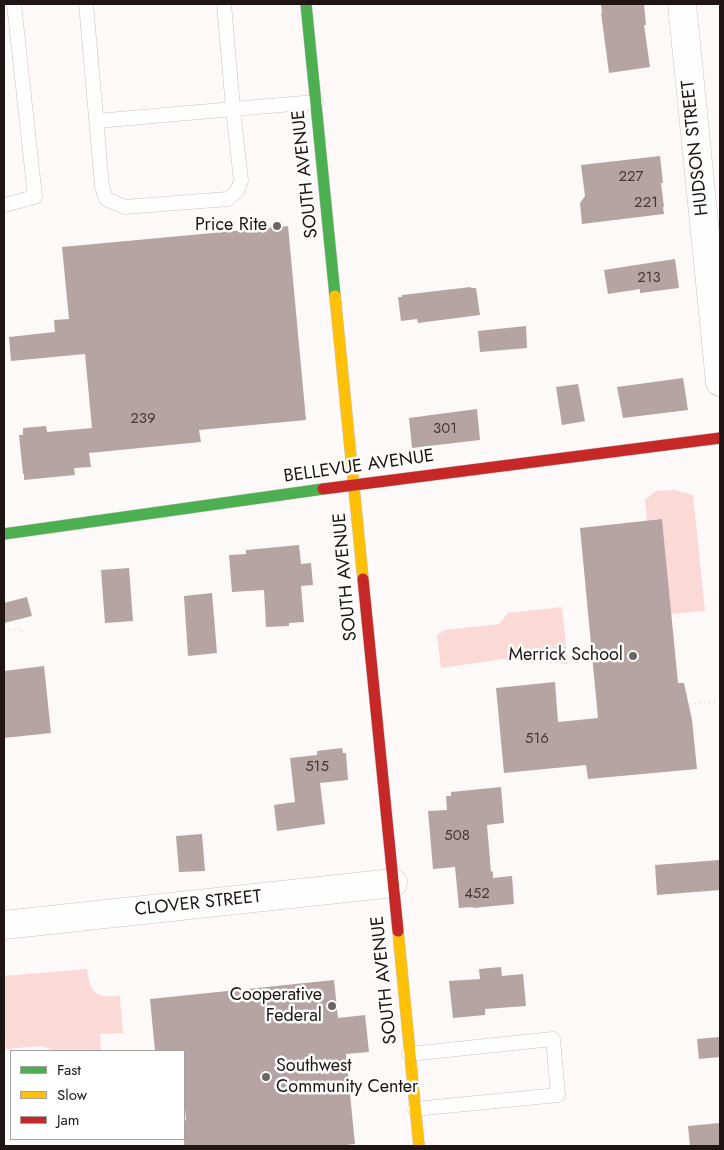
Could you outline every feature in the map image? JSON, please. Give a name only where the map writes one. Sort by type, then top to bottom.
[{"type":"main road","name":"SOUTH AVENUE","points":[[306,4],[419,1146]]},
{"type":"main road","name":"BELLEVUE AVENUE","points":[[4,534],[354,485],[720,438]]},
{"type":"street","name":"HUDSON STREET","points":[[682,4],[720,382]]},
{"type":"street","name":"CLOVER STREET","points":[[4,925],[393,883]]},
{"type":"lane","points":[[4,205],[35,197],[14,4]]},
{"type":"lane","points":[[86,4],[102,186],[106,199],[125,206],[228,199],[237,191],[241,181],[224,4]]},
{"type":"lane","points":[[97,121],[316,102]]},
{"type":"lane","points":[[410,1054],[553,1039],[558,1095],[416,1110]]},
{"type":"path","points":[[4,631],[21,628],[22,632]]},
{"type":"path","points":[[688,704],[720,701]]},
{"type":"shaded area","points":[[675,490],[693,495],[705,611],[671,614],[662,519],[647,521],[645,500],[656,491]]},
{"type":"shaded area","points":[[562,607],[568,664],[503,659],[441,668],[437,635],[445,630],[499,624],[508,613]]},
{"type":"shaded area","points":[[87,969],[90,984],[95,992],[105,996],[120,996],[123,1033],[100,1034],[101,1050],[51,1050],[43,1046],[6,1049],[4,976]]},
{"type":"building","points":[[601,4],[644,4],[646,25],[644,25],[650,67],[609,73]]},
{"type":"building","points":[[660,156],[664,214],[582,224],[580,203],[585,196],[581,165]]},
{"type":"building","points":[[288,226],[306,420],[199,430],[201,442],[89,453],[91,467],[74,468],[75,475],[24,480],[19,435],[23,435],[23,428],[46,426],[47,432],[92,428],[85,354],[11,361],[9,337],[55,332],[54,320],[69,319],[62,247]]},
{"type":"building","points":[[675,259],[679,288],[640,293],[640,289],[608,294],[604,270]]},
{"type":"building","points":[[476,288],[480,315],[418,323],[417,319],[401,321],[398,297],[402,297],[402,295]]},
{"type":"building","points":[[526,326],[527,348],[480,352],[478,331]]},
{"type":"building","points":[[683,378],[688,410],[623,418],[617,387]]},
{"type":"building","points":[[578,384],[585,421],[562,425],[556,387]]},
{"type":"building","points":[[477,409],[480,440],[412,448],[409,418]]},
{"type":"building","points":[[662,519],[678,683],[684,683],[692,720],[697,769],[588,779],[586,765],[504,773],[496,688],[555,682],[558,722],[598,718],[580,528]]},
{"type":"building","points":[[299,545],[301,564],[311,563],[313,585],[301,586],[304,622],[289,623],[289,626],[266,627],[264,590],[232,592],[229,555],[246,554],[246,550]]},
{"type":"building","points":[[129,568],[133,621],[105,623],[101,570]]},
{"type":"building","points":[[212,593],[217,653],[188,656],[184,596]]},
{"type":"building","points":[[27,597],[32,616],[4,623],[4,603]]},
{"type":"building","points":[[44,666],[51,733],[4,738],[4,671]]},
{"type":"building","points":[[342,748],[343,753],[346,753],[348,780],[320,783],[325,824],[277,831],[274,805],[295,802],[290,758],[317,755],[317,751]]},
{"type":"building","points":[[501,787],[504,823],[487,825],[491,872],[493,871],[493,878],[512,876],[514,904],[459,908],[455,867],[433,869],[428,811],[447,810],[446,796],[451,796],[451,792]]},
{"type":"building","points":[[202,834],[205,871],[179,872],[176,836]]},
{"type":"building","points":[[720,860],[720,890],[657,895],[655,865]]},
{"type":"building","points":[[501,967],[502,976],[523,974],[526,1006],[485,1009],[485,1015],[453,1018],[449,981],[480,979],[479,969]]},
{"type":"building","name":"Southwest Community Center","points":[[334,980],[338,1018],[365,1015],[369,1052],[346,1054],[355,1144],[337,1146],[184,1146],[186,1120],[185,1050],[155,1050],[150,999]]},
{"type":"building","points":[[720,1037],[720,1057],[699,1059],[697,1039]]},
{"type":"building","points":[[720,1123],[720,1146],[690,1146],[688,1126]]},
{"type":"traffic: fast","points":[[306,4],[335,296]]},
{"type":"traffic: fast","points":[[4,534],[323,489]]},
{"type":"traffic: slow","points":[[335,296],[363,579]]},
{"type":"traffic: slow","points":[[398,931],[419,1146]]},
{"type":"traffic: jam","points":[[323,489],[720,438]]},
{"type":"traffic: jam","points":[[363,579],[398,931]]},
{"type":"place","name":"Price Rite","points":[[277,226]]},
{"type":"place","name":"Merrick School","points":[[633,656]]},
{"type":"place","name":"Cooperative Federal","points":[[332,1006]]},
{"type":"place","name":"Southwest Community Center","points":[[266,1077]]}]
